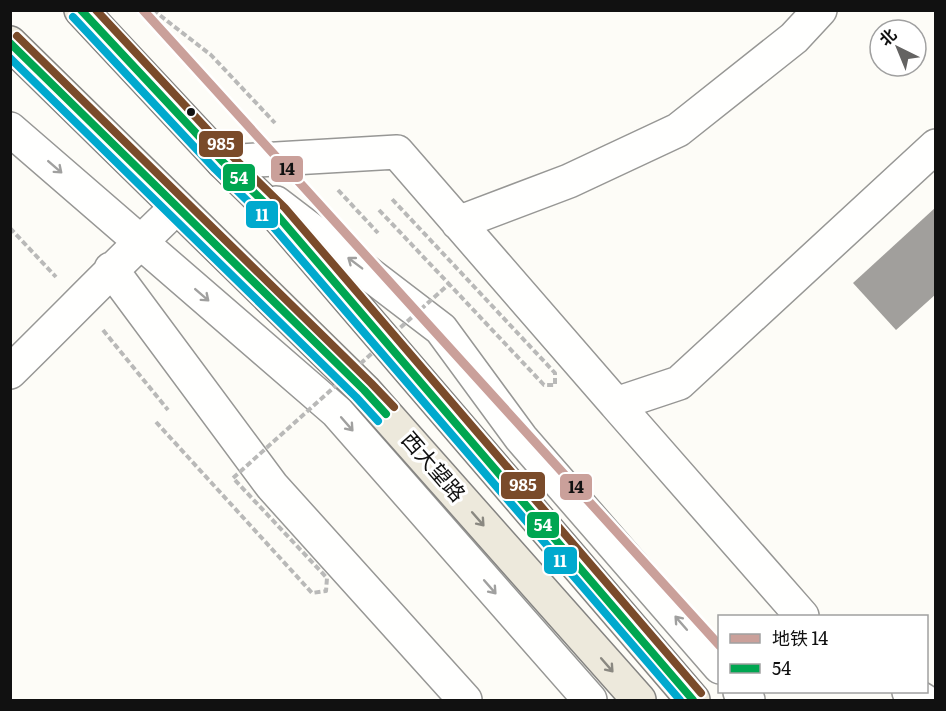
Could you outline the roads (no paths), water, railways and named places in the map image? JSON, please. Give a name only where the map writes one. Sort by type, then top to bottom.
[{"type":"main road","points":[[88,13],[223,162],[277,215],[693,700]]},
{"type":"main road","name":"西大望路","points":[[10,43],[364,390],[639,700]]},
{"type":"street","points":[[458,223],[569,181],[678,130],[794,38],[820,10]]},
{"type":"street","name":"西大望路","points":[[10,129],[337,412],[590,700]]},
{"type":"street","points":[[616,404],[678,383],[936,147]]},
{"type":"street","points":[[223,162],[397,152],[800,615]]},
{"type":"street","points":[[223,162],[441,329],[521,438],[718,665]]},
{"type":"street","points":[[10,372],[81,303],[111,269],[177,207]]},
{"type":"street","points":[[111,269],[272,486],[465,700]]},
{"type":"metro line","name":"14","points":[[143,10],[718,644]]}]
